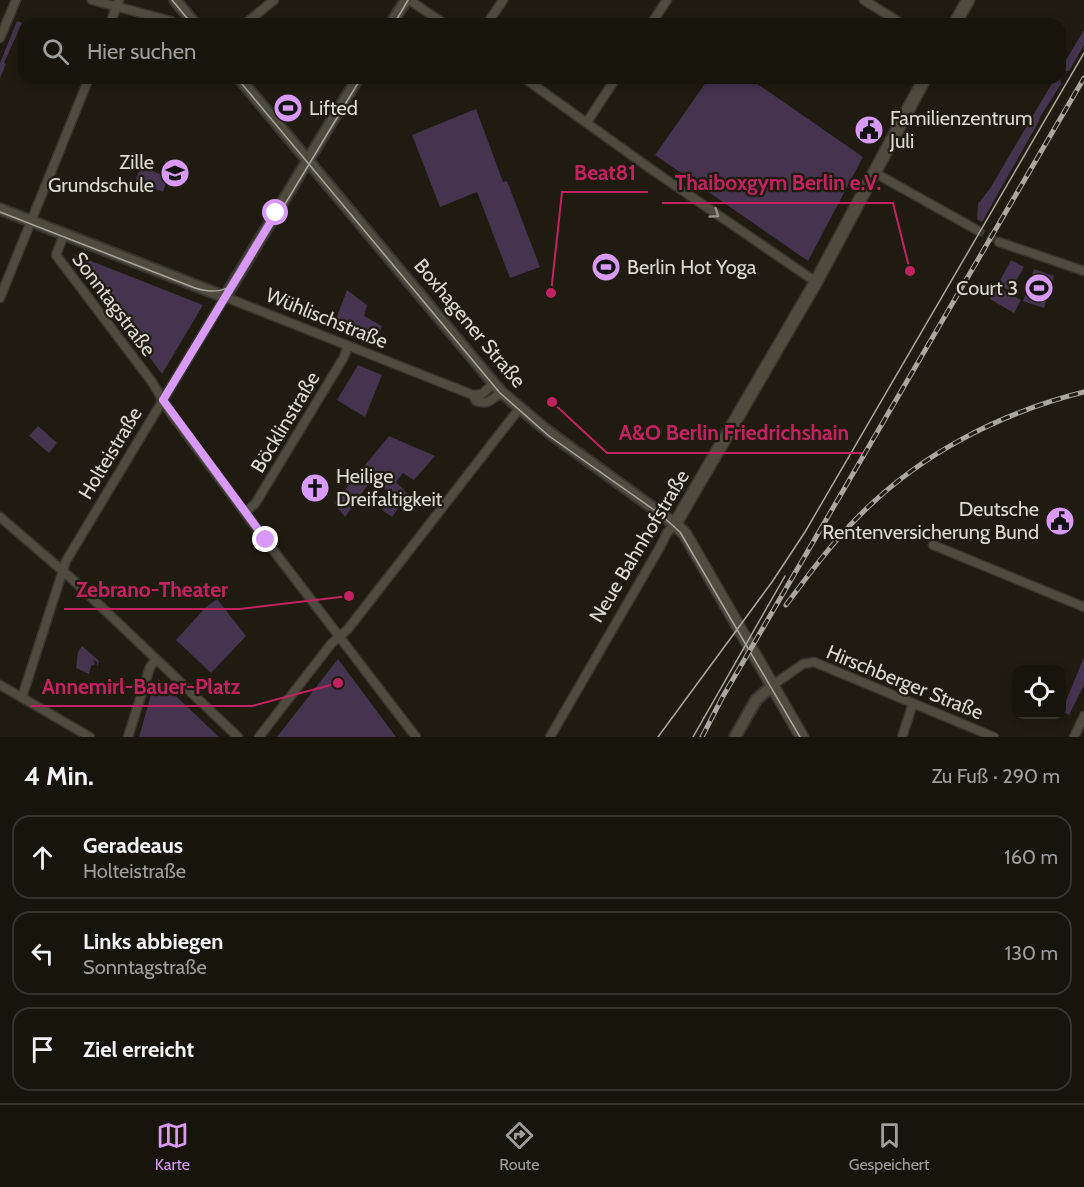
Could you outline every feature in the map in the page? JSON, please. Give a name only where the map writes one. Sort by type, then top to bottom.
[{"type":"main road","points":[[958,18],[968,0]]},
{"type":"main road","name":"Neue Bahnhofstraße","points":[[675,524],[816,282],[922,84]]},
{"type":"main road","name":"Boxhagener Straße","points":[[675,524],[685,534],[802,737]]},
{"type":"street","points":[[0,38],[16,0]]},
{"type":"street","points":[[92,0],[118,3],[162,18]]},
{"type":"street","points":[[175,0],[190,18]]},
{"type":"street","points":[[252,18],[274,0]]},
{"type":"street","points":[[395,18],[408,0],[436,18]]},
{"type":"street","points":[[491,18],[503,0]]},
{"type":"street","points":[[655,18],[667,0]]},
{"type":"street","points":[[864,0],[892,18]]},
{"type":"street","points":[[112,18],[118,3]]},
{"type":"street","points":[[0,298],[87,84]]},
{"type":"street","name":"Boxhagener Straße","points":[[244,84],[497,388],[519,409],[675,524]]},
{"type":"street","name":"Holteistraße","points":[[22,697],[66,561],[354,84]]},
{"type":"street","points":[[533,84],[662,177],[816,282]]},
{"type":"street","points":[[587,122],[612,84]]},
{"type":"street","points":[[875,172],[977,231]]},
{"type":"street","name":"Wühlischstraße","points":[[0,209],[473,395],[476,401],[486,403],[497,388]]},
{"type":"street","name":"Sonntagstraße","points":[[64,234],[56,255],[152,382],[245,512],[416,737]]},
{"type":"street","points":[[999,242],[1084,271]]},
{"type":"street","name":"Böcklinstraße","points":[[245,512],[255,504],[344,357],[348,346]]},
{"type":"street","points":[[259,737],[331,644],[348,629],[519,409]]},
{"type":"street","points":[[0,517],[62,571],[238,737]]},
{"type":"street","name":"Neue Bahnhofstraße","points":[[550,737],[662,541],[675,524]]},
{"type":"street","points":[[933,545],[1084,607]]},
{"type":"street","points":[[128,737],[150,667],[156,660]]},
{"type":"street","name":"Hirschberger Straße","points":[[773,685],[807,662],[820,664],[994,737]]},
{"type":"street","points":[[0,685],[90,737]]},
{"type":"street","points":[[735,737],[756,700],[773,685]]},
{"type":"street","points":[[902,737],[913,703]]},
{"type":"street","points":[[1074,737],[1084,716]]},
{"type":"shaded area","points":[[18,21],[18,32],[0,78],[0,63]]},
{"type":"shaded area","points":[[1084,30],[1084,45],[1069,71],[1066,71],[1066,60]]},
{"type":"shaded area","points":[[705,84],[758,84],[863,157],[808,261],[655,155]]},
{"type":"shaded area","points":[[1051,84],[1061,84],[1040,117],[982,222],[977,219],[978,204],[991,187]]},
{"type":"shaded area","points":[[476,109],[503,182],[507,181],[540,267],[510,278],[477,192],[440,207],[412,135]]},
{"type":"shaded area","points":[[141,167],[168,177],[163,192],[135,181]]},
{"type":"shaded area","points":[[73,254],[203,305],[162,374]]},
{"type":"shaded area","points":[[1011,260],[1024,267],[1010,291],[998,284]]},
{"type":"shaded area","name":"Court 3","points":[[1034,269],[1054,276],[1044,308],[1023,301]]},
{"type":"shaded area","points":[[997,287],[1021,300],[1014,313],[990,299]]},
{"type":"shaded area","points":[[347,290],[367,305],[364,316],[382,326],[377,341],[334,324]]},
{"type":"shaded area","points":[[358,365],[382,375],[365,417],[337,400]]},
{"type":"shaded area","points":[[38,426],[57,443],[49,453],[29,436]]},
{"type":"shaded area","points":[[389,436],[435,456],[414,480],[403,473],[396,482],[408,494],[392,517],[382,510],[393,495],[372,479],[345,517],[334,503]]},
{"type":"shaded area","points":[[217,599],[246,636],[211,673],[176,640],[206,607]]},
{"type":"shaded area","points":[[82,646],[99,661],[97,667],[97,662],[93,659],[95,664],[91,666],[89,674],[76,668],[78,652]]},
{"type":"shaded area","points":[[1084,657],[1084,685],[1069,715],[1066,713],[1066,701]]},
{"type":"shaded area","points":[[338,659],[396,737],[277,737],[334,664]]},
{"type":"shaded area","points":[[158,679],[219,737],[139,737],[154,684],[158,683]]},
{"type":"tunnel","points":[[977,230],[999,242]]},
{"type":"tram line","points":[[172,0],[187,18]]},
{"type":"tram line","points":[[398,18],[408,0]]},
{"type":"tram line","points":[[1066,84],[1084,53]]},
{"type":"tram line","points":[[242,84],[500,393],[549,436],[660,514],[680,532],[800,737]]},
{"type":"tram line","points":[[0,212],[195,288],[208,291],[226,289],[241,277],[357,84]]},
{"type":"tram line","points":[[658,737],[772,582],[805,532],[1066,84]]},
{"type":"tram line","points":[[693,737],[785,576]]},
{"type":"railway","points":[[702,737],[722,698],[1084,78]]},
{"type":"railway","points":[[786,605],[849,526],[908,473],[935,455],[992,424],[1084,392]]},
{"type":"place","name":"Lifted","points":[[288,108]]},
{"type":"place","name":"Familienzentrum Juli","points":[[869,130]]},
{"type":"place","name":"Zille Grundschule","points":[[175,173]]},
{"type":"place","name":"Berlin Hot Yoga","points":[[606,267]]},
{"type":"place","name":"Thaiboxgym Berlin e.V.","points":[[910,271]]},
{"type":"place","name":"Court 3","points":[[1039,288]]},
{"type":"place","name":"Beat81","points":[[551,293]]},
{"type":"place","name":"A&O Berlin Friedrichshain","points":[[552,402]]},
{"type":"place","name":"Heilige Dreifaltigkeit","points":[[315,488]]},
{"type":"place","name":"Deutsche Rentenversicherung Bund","points":[[1060,521]]},
{"type":"place","name":"Zebrano-Theater","points":[[349,596]]},
{"type":"place","name":"Annemirl-Bauer-Platz","points":[[338,683]]},
{"type":"route","points":[[266,540],[163,400],[276,213]]}]
